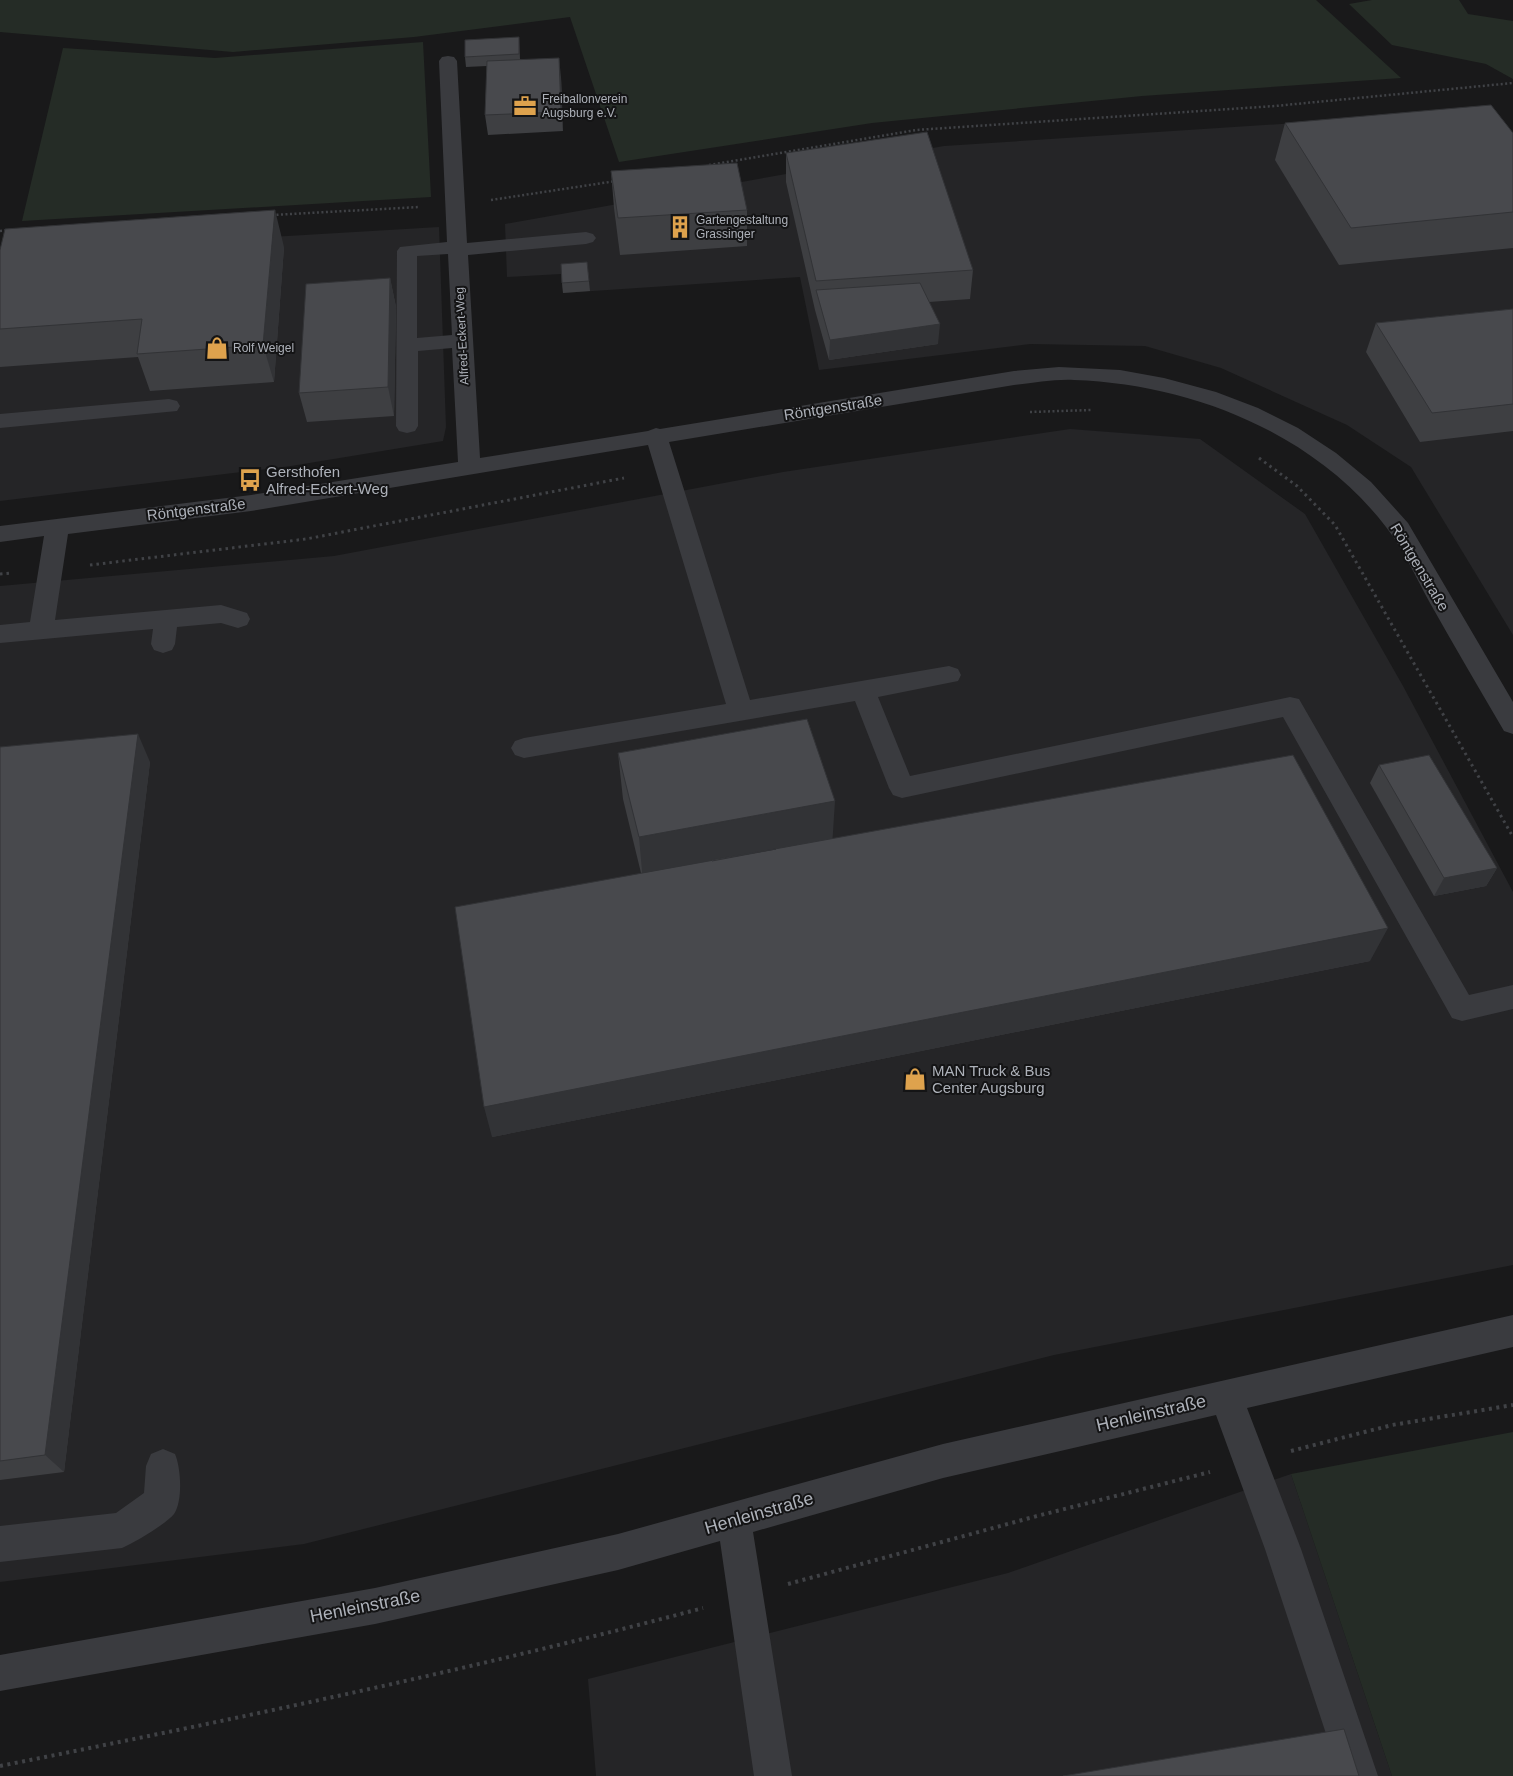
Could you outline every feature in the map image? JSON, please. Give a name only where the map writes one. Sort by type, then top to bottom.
[{"type":"street","name":"Alfred-Eckert-Weg","points":[[448,61],[469,467]]},
{"type":"street","points":[[407,426],[407,251],[586,238]]},
{"type":"street","points":[[407,346],[462,341]]},
{"type":"street","name":"Röntgenstraße","points":[[0,534],[251,503],[656,435],[1014,378],[1072,373],[1148,382],[1185,389],[1222,401],[1276,423],[1320,450],[1367,492],[1395,523],[1513,724]]},
{"type":"street","points":[[0,421],[169,406]]},
{"type":"street","points":[[656,435],[741,711]]},
{"type":"street","points":[[41,630],[52,569],[57,527]]},
{"type":"street","points":[[0,634],[220,614],[238,619]]},
{"type":"street","points":[[163,644],[166,618]]},
{"type":"street","points":[[524,748],[949,675]]},
{"type":"street","points":[[863,690],[902,788],[1290,706],[1462,1009],[1513,997]]},
{"type":"street","name":"Henleinstraße","points":[[0,1673],[375,1606],[618,1552],[943,1461],[1513,1330]]},
{"type":"street","points":[[1226,1396],[1283,1549],[1359,1776]]},
{"type":"street","points":[[0,1544],[122,1530],[161,1502],[163,1466]]},
{"type":"street","points":[[734,1520],[773,1776]]},
{"type":"path","points":[[704,166],[916,130],[1275,106],[1513,83]]},
{"type":"path","points":[[268,216],[456,205],[618,181]]},
{"type":"path","points":[[0,231],[10,230]]},
{"type":"path","points":[[1022,413],[1095,411]]},
{"type":"path","points":[[1251,454],[1273,467],[1297,486],[1334,524],[1368,580],[1513,836]]},
{"type":"path","points":[[0,574],[306,539],[667,470]]},
{"type":"shaded area","points":[[0,0],[1316,0],[1401,78],[1142,96],[872,123],[619,162],[570,17],[414,37],[233,52],[0,32]]},
{"type":"shaded area","points":[[1372,0],[1459,0],[1468,14],[1513,21],[1513,79],[1486,64],[1392,45],[1349,4]]},
{"type":"shaded area","points":[[423,42],[431,197],[22,221],[63,48],[215,58]]},
{"type":"shaded area","points":[[1495,110],[1513,134],[1513,635],[1411,467],[1347,425],[1221,368],[1145,346],[1030,344],[819,370],[800,277],[563,293],[561,274],[507,277],[505,224],[944,146]]},
{"type":"shaded area","points":[[439,227],[446,427],[443,441],[291,466],[0,501],[0,253]]},
{"type":"shaded area","name":"MAN Truck & Bus Center Augsburg","points":[[1070,429],[1200,439],[1305,514],[1403,686],[1513,892],[1513,1265],[1054,1355],[304,1544],[0,1582],[0,586],[334,556],[783,472]]},
{"type":"shaded area","points":[[1513,1432],[1513,1776],[1392,1776],[1291,1474]]},
{"type":"shaded area","points":[[1291,1474],[1392,1776],[596,1776],[588,1679],[1008,1573]]},
{"type":"building","points":[[519,37],[519,54],[465,57],[465,40]]},
{"type":"building","name":"Freiballonverein Augsburg e.V.","points":[[559,58],[561,112],[485,115],[487,61]]},
{"type":"building","points":[[1491,105],[1513,133],[1513,212],[1351,228],[1285,123]]},
{"type":"building","points":[[927,132],[973,270],[816,281],[786,153]]},
{"type":"building","points":[[737,163],[747,210],[618,218],[611,171]]},
{"type":"building","points":[[275,210],[263,345],[137,354],[142,319],[0,329],[0,250],[5,229]]},
{"type":"building","points":[[587,262],[589,281],[562,283],[561,264]]},
{"type":"building","points":[[390,278],[388,387],[299,393],[306,284]]},
{"type":"building","points":[[920,283],[940,324],[830,340],[816,290]]},
{"type":"building","points":[[1513,309],[1513,404],[1432,413],[1376,323]]},
{"type":"building","points":[[807,719],[835,801],[639,837],[618,753]]},
{"type":"building","points":[[138,734],[45,1455],[0,1461],[0,747]]},
{"type":"building","points":[[1293,755],[1388,928],[484,1107],[455,907]]},
{"type":"building","points":[[1429,755],[1497,868],[1444,878],[1379,765]]},
{"type":"building","points":[[776,849],[712,861],[711,860]]},
{"type":"building","points":[[1344,1729],[1359,1776],[1063,1776]]},
{"type":"place","name":"Freiballonverein Augsburg e.V.","points":[[525,106]]},
{"type":"place","name":"Gartengestaltung Grassinger","points":[[680,227]]},
{"type":"place","name":"Rolf Weigel","points":[[217,348]]},
{"type":"place","name":"Gersthofen Alfred-Eckert-Weg","points":[[250,480]]},
{"type":"place","name":"MAN Truck & Bus Center Augsburg","points":[[915,1079]]}]
